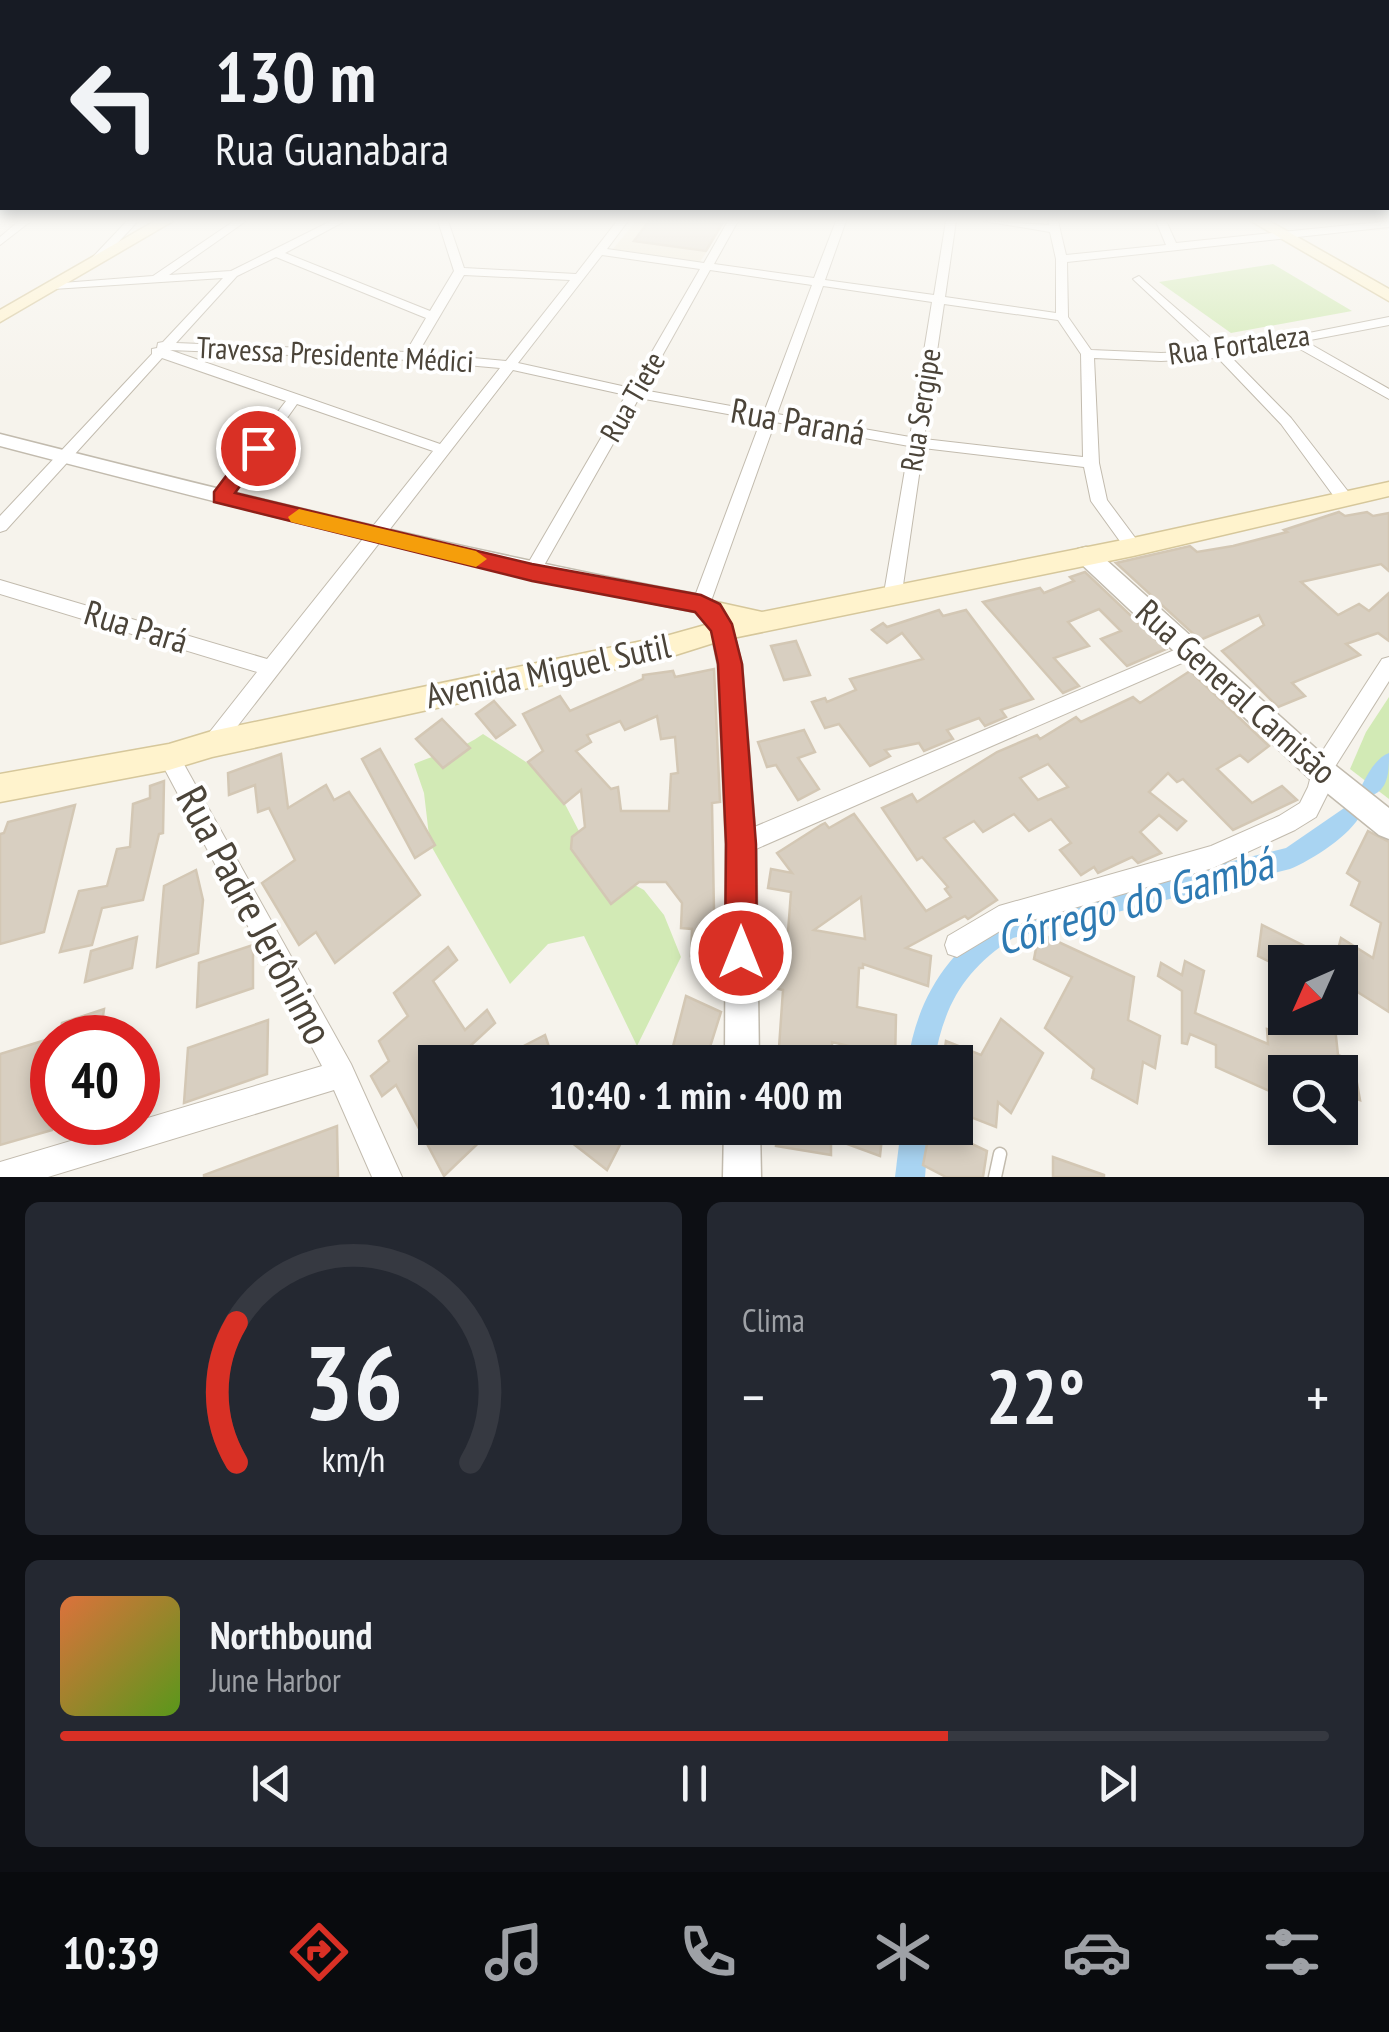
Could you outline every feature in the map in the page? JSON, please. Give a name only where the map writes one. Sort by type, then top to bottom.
[{"type":"main road","points":[[0,316],[71,276]]},
{"type":"main road","points":[[1355,276],[1389,296]]},
{"type":"main road","name":"Avenida Miguel Sutil","points":[[0,788],[169,757],[212,744],[666,647],[712,615],[768,622],[1133,548],[1389,488]]},
{"type":"street","points":[[153,280],[159,276]]},
{"type":"street","points":[[53,286],[207,276]]},
{"type":"street","points":[[0,526],[159,349],[231,276]]},
{"type":"street","points":[[333,276],[432,316]]},
{"type":"street","points":[[410,356],[457,276]]},
{"type":"street","points":[[555,276],[576,277]]},
{"type":"street","name":"Rua Tiete","points":[[532,572],[702,276]]},
{"type":"street","points":[[777,276],[1062,316]]},
{"type":"street","points":[[742,1045],[741,844],[730,664],[712,615],[772,416],[821,276]]},
{"type":"street","name":"Rua Sergipe","points":[[892,598],[943,276]]},
{"type":"street","points":[[1062,276],[1062,316],[1087,354],[1091,463],[1098,501],[1133,548]]},
{"type":"street","points":[[212,744],[576,277]]},
{"type":"street","points":[[1139,279],[1221,354],[1286,422],[1344,498]]},
{"type":"street","name":"Rua Fortaleza","points":[[1087,354],[1160,358],[1221,354],[1389,320]]},
{"type":"street","points":[[1293,340],[1389,395]]},
{"type":"street","points":[[159,349],[441,449]]},
{"type":"street","name":"Travessa Presidente Médici","points":[[159,349],[410,356],[508,365]]},
{"type":"street","name":"Rua Paraná","points":[[508,365],[635,393],[916,444],[1091,463]]},
{"type":"street","points":[[222,497],[294,399]]},
{"type":"street","points":[[0,440],[374,536],[712,615]]},
{"type":"street","name":"Rua General Camisão","points":[[1086,555],[1321,771],[1389,826]]},
{"type":"street","name":"Rua Pará","points":[[0,587],[272,668]]},
{"type":"street","points":[[741,844],[1191,651]]},
{"type":"street","points":[[956,945],[999,918],[1212,857],[1308,810],[1319,789],[1321,771],[1389,665]]},
{"type":"street","name":"Rua Padre Jerônimo","points":[[169,757],[341,1074],[387,1177]]},
{"type":"street","points":[[0,1177],[341,1074]]},
{"type":"street","points":[[742,1145],[742,1177]]},
{"type":"lane","points":[[995,1177],[1000,1154]]},
{"type":"green space","points":[[1197,276],[1293,276],[1352,311],[1231,333],[1159,282]]},
{"type":"green space","points":[[1389,697],[1389,799],[1350,769],[1366,732]]},
{"type":"green space","points":[[483,734],[552,779],[596,864],[644,890],[664,915],[681,957],[637,1045],[584,936],[548,944],[510,984],[430,844],[424,793],[414,764]]},
{"type":"building","points":[[1339,512],[1345,516],[1389,513],[1389,571],[1381,564],[1301,582],[1338,615],[1359,604],[1369,611],[1389,593],[1389,641],[1378,633],[1346,644],[1360,655],[1292,683],[1305,696],[1278,707],[1222,651],[1264,625],[1259,615],[1200,640],[1116,563],[1190,546],[1197,552],[1233,546],[1287,532],[1284,530]]},
{"type":"building","points":[[1085,572],[1166,649],[1127,666],[1101,639],[1121,631],[1099,609],[1068,622],[1089,646],[1054,658],[1079,686],[1063,693],[983,602],[1040,588],[1044,593]]},
{"type":"building","points":[[939,610],[943,616],[966,610],[1033,699],[1001,710],[1006,717],[985,726],[979,718],[947,730],[953,739],[924,751],[919,743],[885,750],[890,756],[870,766],[839,724],[825,728],[812,702],[825,698],[827,702],[856,690],[850,679],[923,659],[902,633],[887,643],[872,630],[883,623],[887,627]]},
{"type":"building","points":[[796,641],[810,675],[784,680],[771,646]]},
{"type":"building","points":[[714,669],[720,802],[712,803],[714,911],[722,912],[722,958],[691,956],[692,929],[681,928],[682,903],[666,882],[639,882],[611,904],[571,849],[572,837],[585,827],[581,790],[564,804],[528,762],[543,751],[523,714],[560,696],[570,711],[643,679],[643,675],[673,671],[675,677]],"holes":[[[657,716],[661,739],[675,737],[678,773],[671,774],[669,811],[621,811],[618,787],[611,789],[576,751],[591,742],[587,735],[620,721],[625,730]]]},
{"type":"building","points":[[1190,671],[1269,746],[1248,762],[1240,755],[1217,769],[1252,803],[1282,786],[1297,800],[1233,830],[1183,779],[1177,782],[1168,773],[1149,792],[1186,821],[1177,830],[1159,815],[1140,832],[1161,853],[1138,863],[1132,857],[1098,873],[1094,867],[1081,875],[1060,850],[1071,843],[1051,819],[1029,831],[1014,814],[983,832],[974,821],[944,838],[997,900],[968,919],[965,916],[906,948],[931,956],[928,986],[863,964],[859,968],[857,1007],[896,1015],[895,1045],[779,1045],[783,990],[765,986],[770,948],[766,948],[770,928],[788,932],[791,892],[768,888],[771,869],[792,873],[777,853],[821,825],[825,823],[829,828],[854,814],[926,911],[951,897],[945,889],[948,887],[922,857],[917,860],[882,808],[912,794],[917,802],[997,752],[1037,735],[1040,739],[1076,717],[1081,722],[1133,697],[1140,703]],"holes":[[[1048,764],[1068,787],[1038,800],[1020,778]],[[861,897],[865,939],[814,930]]]},
{"type":"building","points":[[494,701],[515,725],[496,738],[476,714]]},
{"type":"building","points":[[442,719],[470,748],[443,768],[416,739]]},
{"type":"building","points":[[804,730],[815,752],[798,758],[819,789],[798,800],[776,765],[767,767],[758,742]]},
{"type":"building","points":[[380,749],[435,845],[415,858],[362,759]]},
{"type":"building","points":[[281,754],[288,808],[326,785],[334,800],[349,792],[420,895],[335,963],[316,932],[299,945],[262,883],[295,860],[269,808],[258,812],[255,785],[229,795],[228,773]]},
{"type":"building","points":[[164,781],[163,833],[159,834],[143,900],[102,908],[92,945],[60,952],[79,891],[107,886],[117,849],[130,847],[133,804],[150,798],[150,786]]},
{"type":"building","points":[[75,805],[44,932],[0,944],[0,834],[8,822]]},
{"type":"building","points":[[1368,831],[1389,842],[1389,1012],[1358,992],[1358,949],[1373,958],[1381,923],[1351,905],[1360,882],[1347,873]]},
{"type":"building","points":[[196,870],[203,900],[198,953],[157,967],[164,886]]},
{"type":"building","points":[[1262,925],[1303,945],[1268,945],[1268,961],[1258,956]]},
{"type":"building","points":[[1039,933],[1134,977],[1128,1020],[1160,1036],[1155,1068],[1143,1062],[1137,1103],[1092,1078],[1094,1069],[1045,1028],[1072,977],[1034,959]]},
{"type":"building","points":[[137,937],[132,968],[85,982],[91,951]]},
{"type":"building","points":[[253,945],[253,988],[197,1007],[199,963]]},
{"type":"building","points":[[448,947],[457,960],[433,981],[465,1030],[487,1010],[495,1023],[471,1045],[418,1045],[418,1127],[396,1085],[382,1096],[371,1076],[389,1061],[379,1041],[408,1016],[394,993]]},
{"type":"building","points":[[1185,961],[1204,971],[1195,1013],[1268,1044],[1267,1029],[1268,1035],[1336,1035],[1338,1055],[1268,1055],[1268,1090],[1216,1067],[1216,1045],[1190,1034],[1187,1044],[1182,1043],[1182,991],[1158,976],[1161,963],[1182,975]]},
{"type":"building","points":[[686,996],[721,1012],[711,1045],[673,1045]]},
{"type":"building","points":[[1001,1019],[1043,1053],[1011,1113],[998,1102],[996,1127],[973,1118],[973,1052],[981,1055]]},
{"type":"building","points":[[268,1020],[267,1074],[184,1103],[188,1048]]},
{"type":"building","points":[[545,1035],[548,1045],[526,1045]]},
{"type":"building","points":[[30,1045],[30,1136],[0,1145],[0,1054]]},
{"type":"building","points":[[337,1126],[338,1177],[204,1177],[204,1175]]},
{"type":"building","points":[[973,1144],[987,1151],[983,1177],[946,1177],[923,1165],[927,1145]]},
{"type":"building","points":[[428,1145],[476,1145],[444,1176]]},
{"type":"building","points":[[575,1145],[620,1145],[607,1170]]},
{"type":"building","points":[[831,1145],[831,1155],[776,1146]]},
{"type":"building","points":[[850,1145],[881,1145],[880,1156]]},
{"type":"building","points":[[1053,1157],[1104,1175],[1104,1177],[1053,1177]]},
{"type":"waterway","name":"Córrego do Gambá","points":[[1373,785],[1389,762]]},
{"type":"waterway","name":"Córrego do Gambá","points":[[923,1045],[930,1020],[948,983],[974,952],[1008,927],[1290,858],[1317,842],[1350,814]]},
{"type":"waterway","name":"Córrego do Gambá","points":[[910,1177],[913,1145]]},
{"type":"slow traffic","points":[[299,517],[476,559]]},
{"type":"route","points":[[258,448],[222,497],[532,572],[701,604],[712,611],[723,630],[730,664],[741,844],[741,953]]}]
